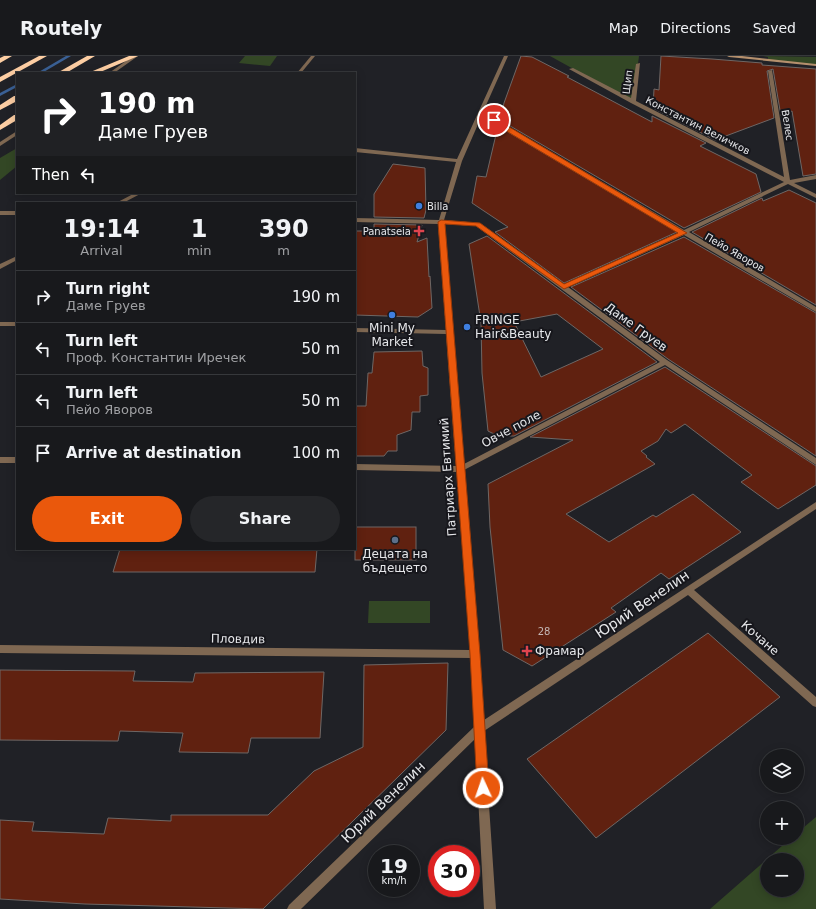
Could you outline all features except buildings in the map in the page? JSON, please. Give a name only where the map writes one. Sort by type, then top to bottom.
[{"type":"highway","points":[[0,61],[9,56]]},
{"type":"highway","points":[[0,80],[44,56]]},
{"type":"highway","points":[[64,72],[92,56]]},
{"type":"highway","points":[[95,72],[135,56]]},
{"type":"highway","points":[[0,108],[16,99]]},
{"type":"highway","points":[[0,128],[16,118]]},
{"type":"main road","points":[[729,56],[816,65]]},
{"type":"street","points":[[112,72],[135,56]]},
{"type":"street","points":[[300,72],[313,56]]},
{"type":"street","name":"Патриарх Евтимий","points":[[490,909],[475,654],[441,222],[459,161],[506,56]]},
{"type":"street","name":"Щип","points":[[633,102],[638,64]]},
{"type":"street","name":"Константин Величков","points":[[571,69],[816,196]]},
{"type":"street","name":"Велес","points":[[770,71],[788,182]]},
{"type":"street","name":"Пейо Яворов","points":[[480,112],[816,310]]},
{"type":"street","points":[[0,144],[16,134]]},
{"type":"street","points":[[356,150],[459,161]]},
{"type":"street","points":[[564,287],[684,233],[788,182],[816,177]]},
{"type":"street","points":[[121,202],[137,194]]},
{"type":"street","points":[[0,212],[16,213]]},
{"type":"street","name":"Даме Груев","points":[[356,220],[478,224],[665,362],[816,462]]},
{"type":"street","points":[[0,267],[16,259]]},
{"type":"street","points":[[0,324],[16,324]]},
{"type":"street","points":[[356,330],[450,332]]},
{"type":"street","name":"Овче поле","points":[[356,467],[460,469],[665,362]]},
{"type":"street","points":[[0,460],[16,460]]},
{"type":"street","name":"Юрий Венелин","points":[[293,909],[480,728],[816,505]]},
{"type":"street","name":"Кочане","points":[[688,590],[816,703]]},
{"type":"street","name":"Пловдив","points":[[0,649],[475,654]]},
{"type":"green space","points":[[245,56],[277,56],[270,66],[239,63]]},
{"type":"green space","points":[[550,56],[639,56],[633,102]]},
{"type":"green space","points":[[763,56],[816,57],[816,65],[768,60],[768,57]]},
{"type":"green space","points":[[16,149],[16,167],[0,180],[0,158]]},
{"type":"green space","points":[[369,601],[430,601],[430,623],[368,623]]},
{"type":"green space","points":[[816,817],[816,909],[710,909],[760,865],[760,897],[804,897],[804,853],[774,853],[783,845],[804,845],[804,827]]},
{"type":"waterway","points":[[41,72],[69,56]]},
{"type":"waterway","points":[[0,95],[16,86]]},
{"type":"place","name":"Billa","points":[[419,206]]},
{"type":"place","name":"Panatseia","points":[[419,231]]},
{"type":"place","name":"Mini My Market","points":[[392,315]]},
{"type":"place","name":"FRINGE Hair&Beauty","points":[[467,327]]},
{"type":"place","name":"Децата на бъдещето","points":[[395,540]]},
{"type":"place","name":"Фрамар","points":[[527,651]]},
{"type":"route","points":[[483,788],[475,654],[441,222],[478,224],[564,287],[684,233],[494,120]]}]
